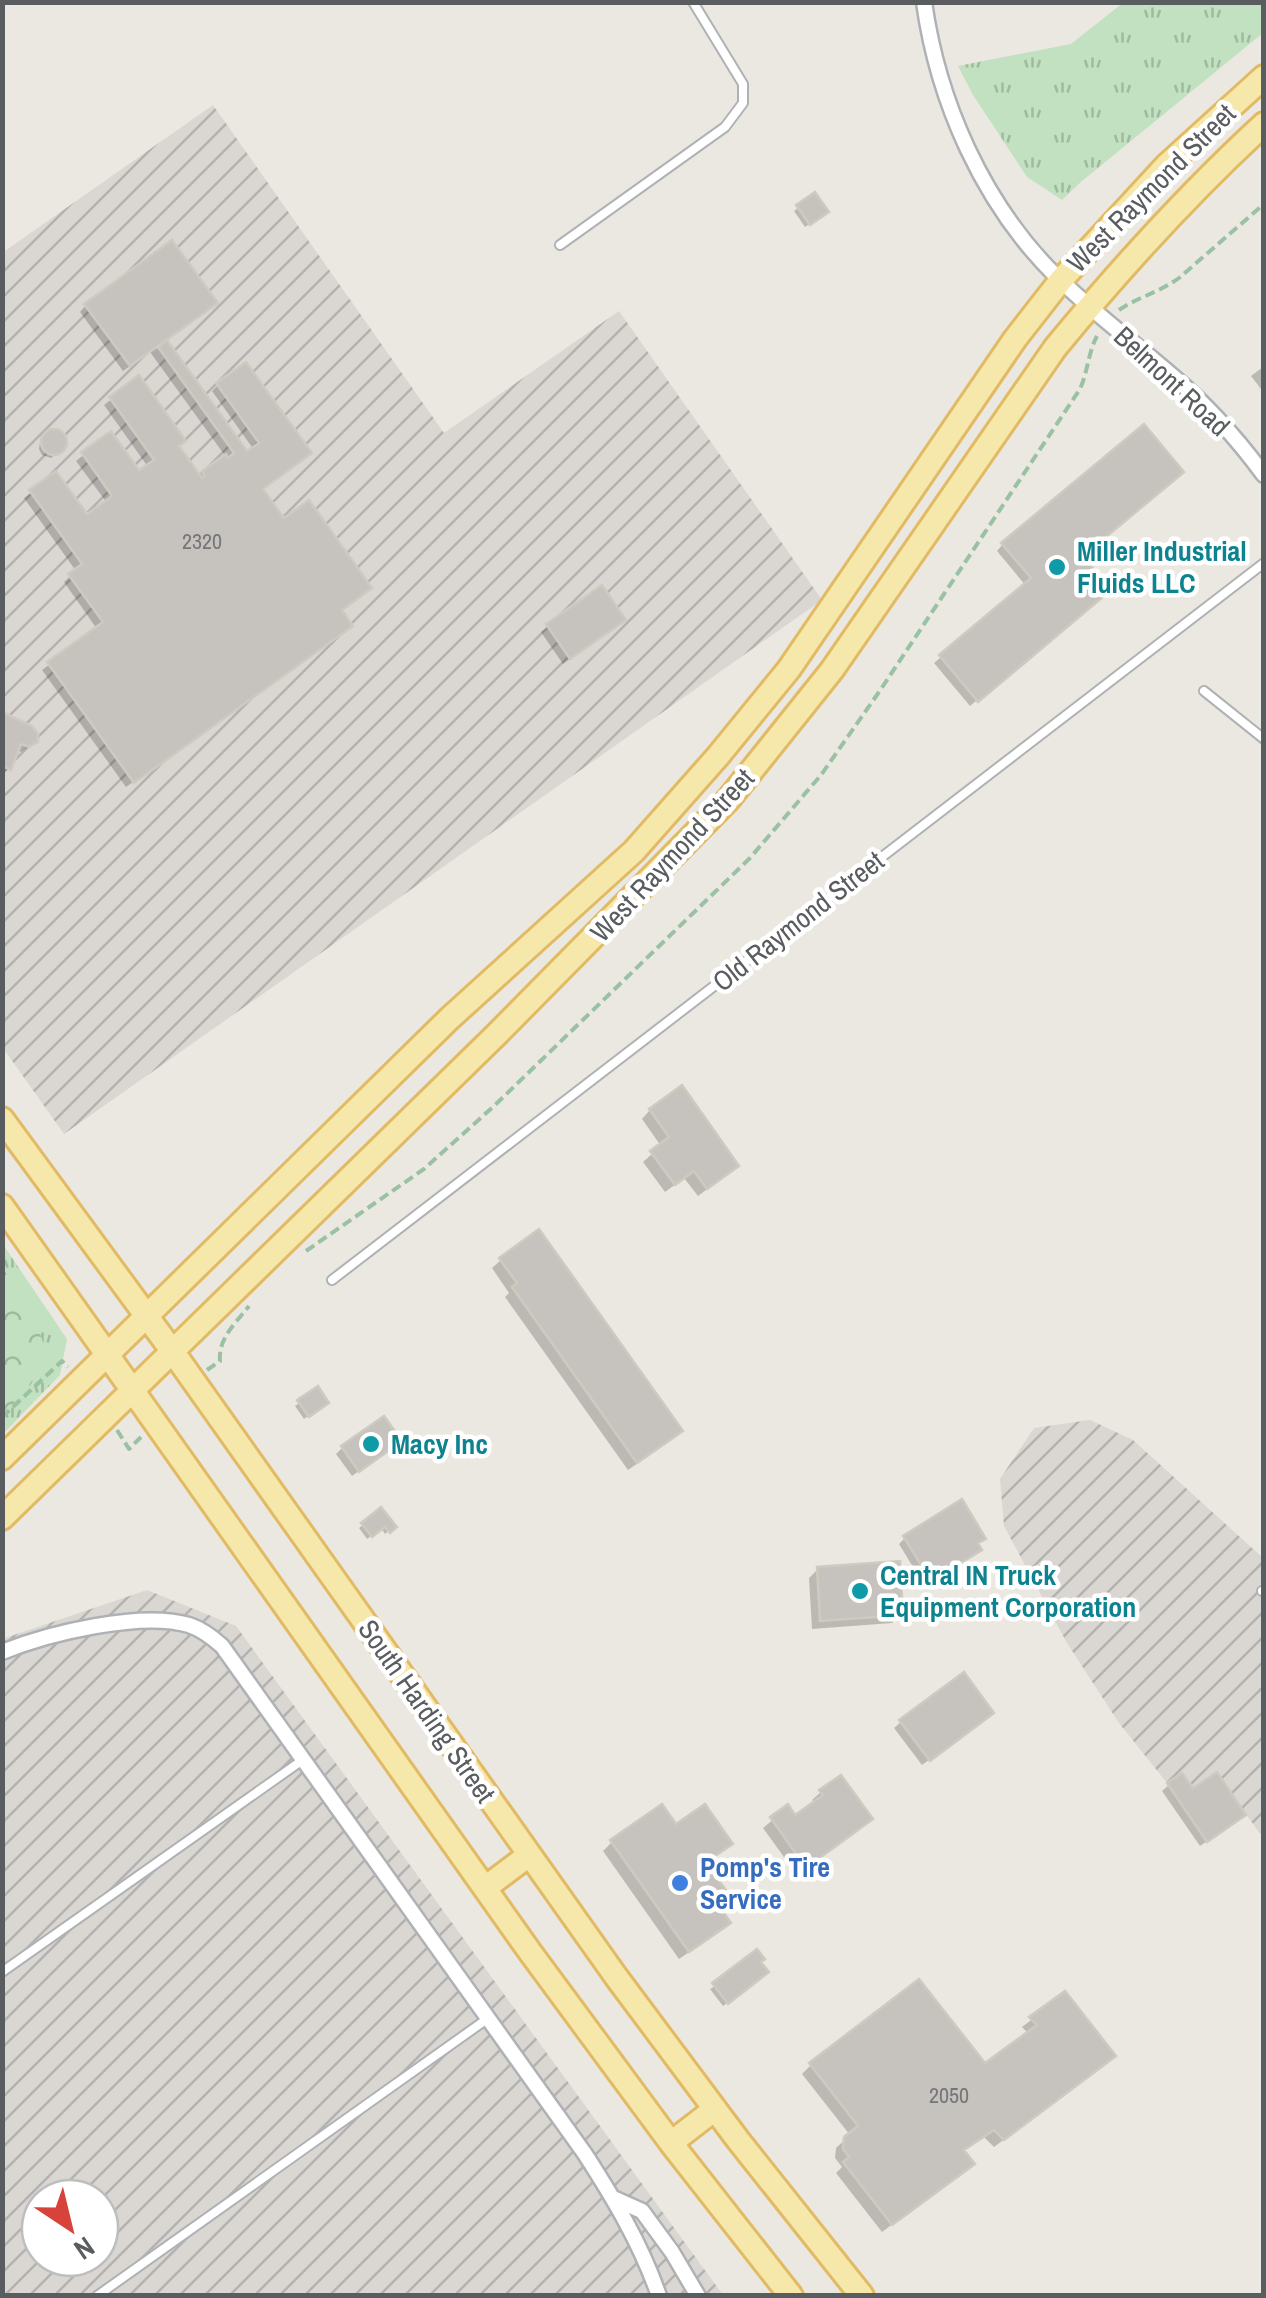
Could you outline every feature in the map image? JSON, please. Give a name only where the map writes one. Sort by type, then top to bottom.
[{"type":"main road","name":"West Raymond Street","points":[[2,1518],[576,956],[728,800],[832,670],[1032,380],[1074,292],[1167,165],[1264,77]]},
{"type":"main road","name":"West Raymond Street","points":[[2,1458],[450,1018],[634,851],[759,707],[807,643],[1015,339],[1180,205],[1264,124]]},
{"type":"main road","name":"South Harding Street","points":[[2,1119],[148,1316],[529,1855],[715,2109],[862,2296]]},
{"type":"main road","name":"South Harding Street","points":[[2,1206],[485,1888],[671,2143],[791,2296]]},
{"type":"main road","points":[[485,1888],[529,1855]]},
{"type":"main road","points":[[671,2143],[715,2109]]},
{"type":"street","name":"Belmont Road","points":[[924,2],[940,77],[964,139],[1004,212],[1030,247],[1074,292],[1206,408],[1264,475]]},
{"type":"street","points":[[2,1652],[109,1625],[166,1621],[193,1626],[222,1646],[614,2198],[659,2296]]},
{"type":"street","points":[[614,2198],[642,2210],[698,2296]]},
{"type":"lane","points":[[560,246],[725,127],[743,103],[743,84],[693,2]]},
{"type":"lane","name":"Old Raymond Street","points":[[332,1280],[1264,563]]},
{"type":"lane","points":[[1204,691],[1264,739]]},
{"type":"lane","points":[[2,1972],[304,1759]]},
{"type":"lane","points":[[96,2296],[487,2018]]},
{"type":"shaded area","points":[[213,105],[444,433],[619,311],[822,600],[64,1134],[3,1048],[2,253]]},
{"type":"shaded area","points":[[1090,1420],[1133,1440],[1263,1558],[1260,1834],[1217,1772],[1193,1788],[1182,1773],[1167,1783],[1119,1723],[1067,1643],[1004,1526],[1000,1479],[1034,1428]]},
{"type":"shaded area","points":[[147,1590],[236,1626],[723,2295],[3,2295],[2,1639]]},
{"type":"green space","points":[[1124,2],[1263,3],[1263,33],[1062,200],[1027,177],[958,66],[1071,44]]},
{"type":"green space","points":[[2,1243],[67,1339],[60,1375],[3,1434]]},
{"type":"green space","points":[[2,1267],[32,1312],[47,1353],[31,1384],[3,1415]]},
{"type":"building","points":[[815,192],[829,212],[810,225],[796,205]]},
{"type":"building","points":[[172,240],[218,303],[130,366],[84,304]]},
{"type":"building","points":[[167,340],[247,451],[259,443],[216,383],[246,362],[312,453],[263,489],[284,518],[309,500],[372,588],[342,610],[353,626],[134,783],[47,662],[103,622],[68,574],[82,564],[29,490],[56,471],[87,514],[112,496],[81,452],[111,431],[139,470],[154,460],[109,397],[139,375],[186,441],[179,446],[202,478],[202,471],[226,454],[228,458],[234,453],[158,347]]},
{"type":"building","name":"Miller Industrial Fluids LLC","points":[[1144,424],[1184,472],[1083,556],[1111,590],[978,702],[939,655],[1031,578],[1001,543]]},
{"type":"building","points":[[54,429],[63,433],[67,442],[63,451],[54,455],[45,451],[41,442],[45,433]]},
{"type":"building","points":[[602,585],[626,620],[570,659],[546,624]]},
{"type":"building","points":[[2,712],[32,726],[38,734],[38,742],[29,747],[21,744],[11,770],[2,766]]},
{"type":"building","points":[[682,1085],[739,1166],[707,1189],[694,1171],[675,1185],[650,1151],[669,1137],[649,1109]]},
{"type":"building","points":[[539,1229],[683,1431],[637,1463],[512,1287],[517,1283],[499,1258]]},
{"type":"building","points":[[318,1386],[329,1403],[309,1417],[297,1400]]},
{"type":"building","name":"Macy Inc","points":[[384,1416],[402,1441],[359,1472],[341,1446]]},
{"type":"building","points":[[962,1499],[986,1539],[978,1543],[982,1550],[931,1581],[903,1536]]},
{"type":"building","points":[[381,1507],[397,1527],[390,1533],[385,1527],[372,1537],[361,1523]]},
{"type":"building","name":"Central IN Truck Equipment Corporation","points":[[900,1561],[903,1615],[820,1621],[817,1567]]},
{"type":"building","points":[[964,1672],[994,1713],[930,1761],[899,1720]]},
{"type":"building","points":[[1217,1772],[1246,1815],[1207,1842],[1167,1783],[1182,1773],[1193,1788]]},
{"type":"building","points":[[841,1775],[873,1819],[806,1868],[770,1817],[788,1804],[795,1815],[823,1795],[819,1790]]},
{"type":"building","name":"Pomp's Tire Service","points":[[662,1804],[676,1824],[705,1804],[733,1844],[706,1862],[735,1903],[723,1912],[731,1923],[689,1952],[610,1840]]},
{"type":"building","points":[[757,1949],[769,1972],[728,2004],[712,1983]]},
{"type":"building","points":[[919,1979],[985,2063],[1037,2025],[1029,2017],[1065,1991],[1116,2056],[1004,2140],[994,2130],[964,2150],[975,2164],[892,2225],[843,2162],[849,2157],[843,2149],[844,2137],[858,2126],[809,2063]]},
{"type":"place","name":"Miller Industrial Fluids LLC","points":[[1057,567]]},
{"type":"place","name":"Macy Inc","points":[[371,1444]]},
{"type":"place","name":"Central IN Truck Equipment Corporation","points":[[860,1591]]},
{"type":"place","name":"Pomp's Tire Service","points":[[680,1883]]}]
